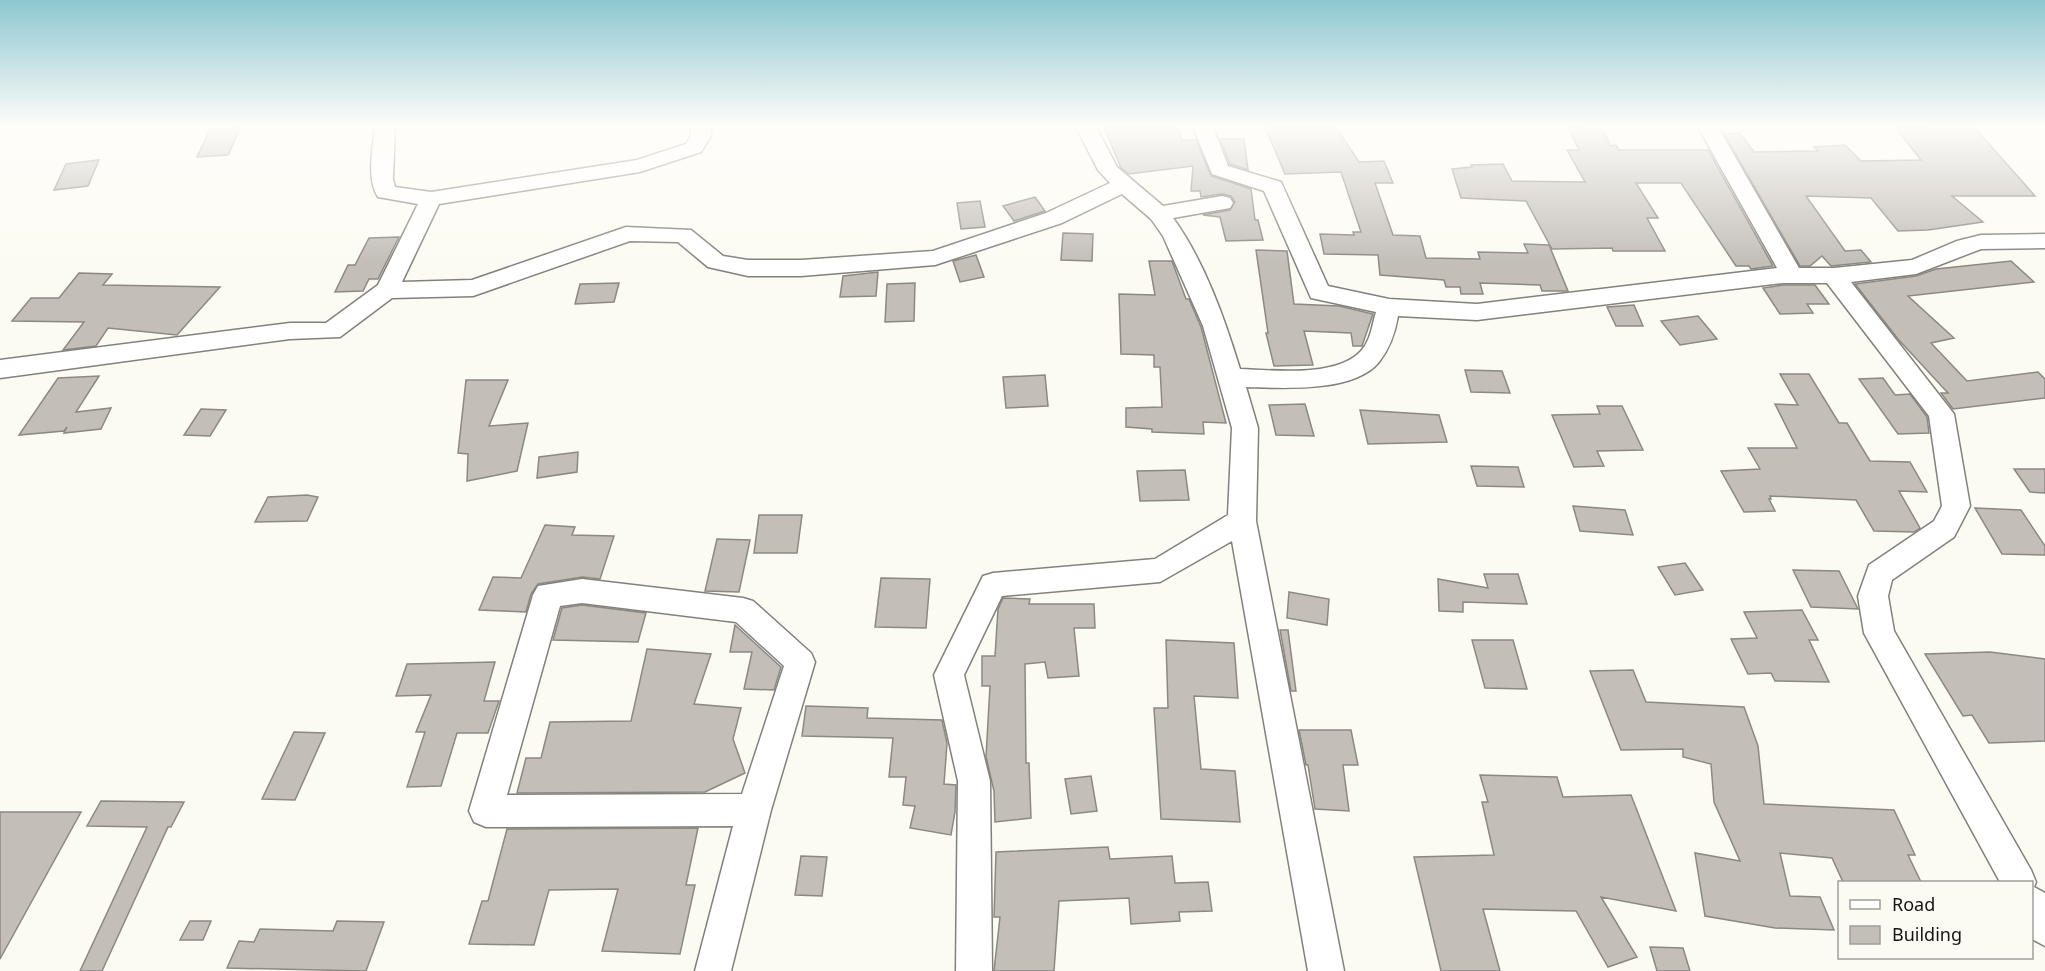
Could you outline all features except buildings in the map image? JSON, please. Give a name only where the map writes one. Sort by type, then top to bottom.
[{"type":"street","points":[[383,172],[386,192],[431,199],[600,172]]},
{"type":"street","points":[[1111,172],[1159,214],[1174,235],[1201,290],[1245,428],[1242,521],[1326,971]]},
{"type":"street","points":[[1226,172],[1273,187],[1319,292],[1389,307],[1477,312],[1718,281],[1792,275],[1834,276],[1916,267],[1965,246],[1981,242],[2045,241]]},
{"type":"street","points":[[1734,172],[1792,275]]},
{"type":"street","points":[[387,290],[473,288],[611,242],[626,234],[683,235],[716,262],[748,268],[801,268],[935,258],[1054,218],[1125,184]]},
{"type":"street","points":[[0,369],[290,331],[331,331],[387,290],[431,199]]},
{"type":"street","points":[[1159,214],[1222,203]]},
{"type":"street","points":[[1834,276],[1941,414],[1956,506],[1944,529],[1879,573],[1874,596],[1879,633],[2018,881]]},
{"type":"street","points":[[1230,378],[1310,378],[1349,372],[1379,344],[1389,307]]},
{"type":"street","points":[[974,971],[974,781],[949,675],[993,585],[1160,570],[1242,521]]},
{"type":"street","points":[[713,971],[754,810],[800,662],[743,610],[582,591],[548,595],[486,811],[754,810]]},
{"type":"street","points":[[2033,907],[2045,928]]}]
